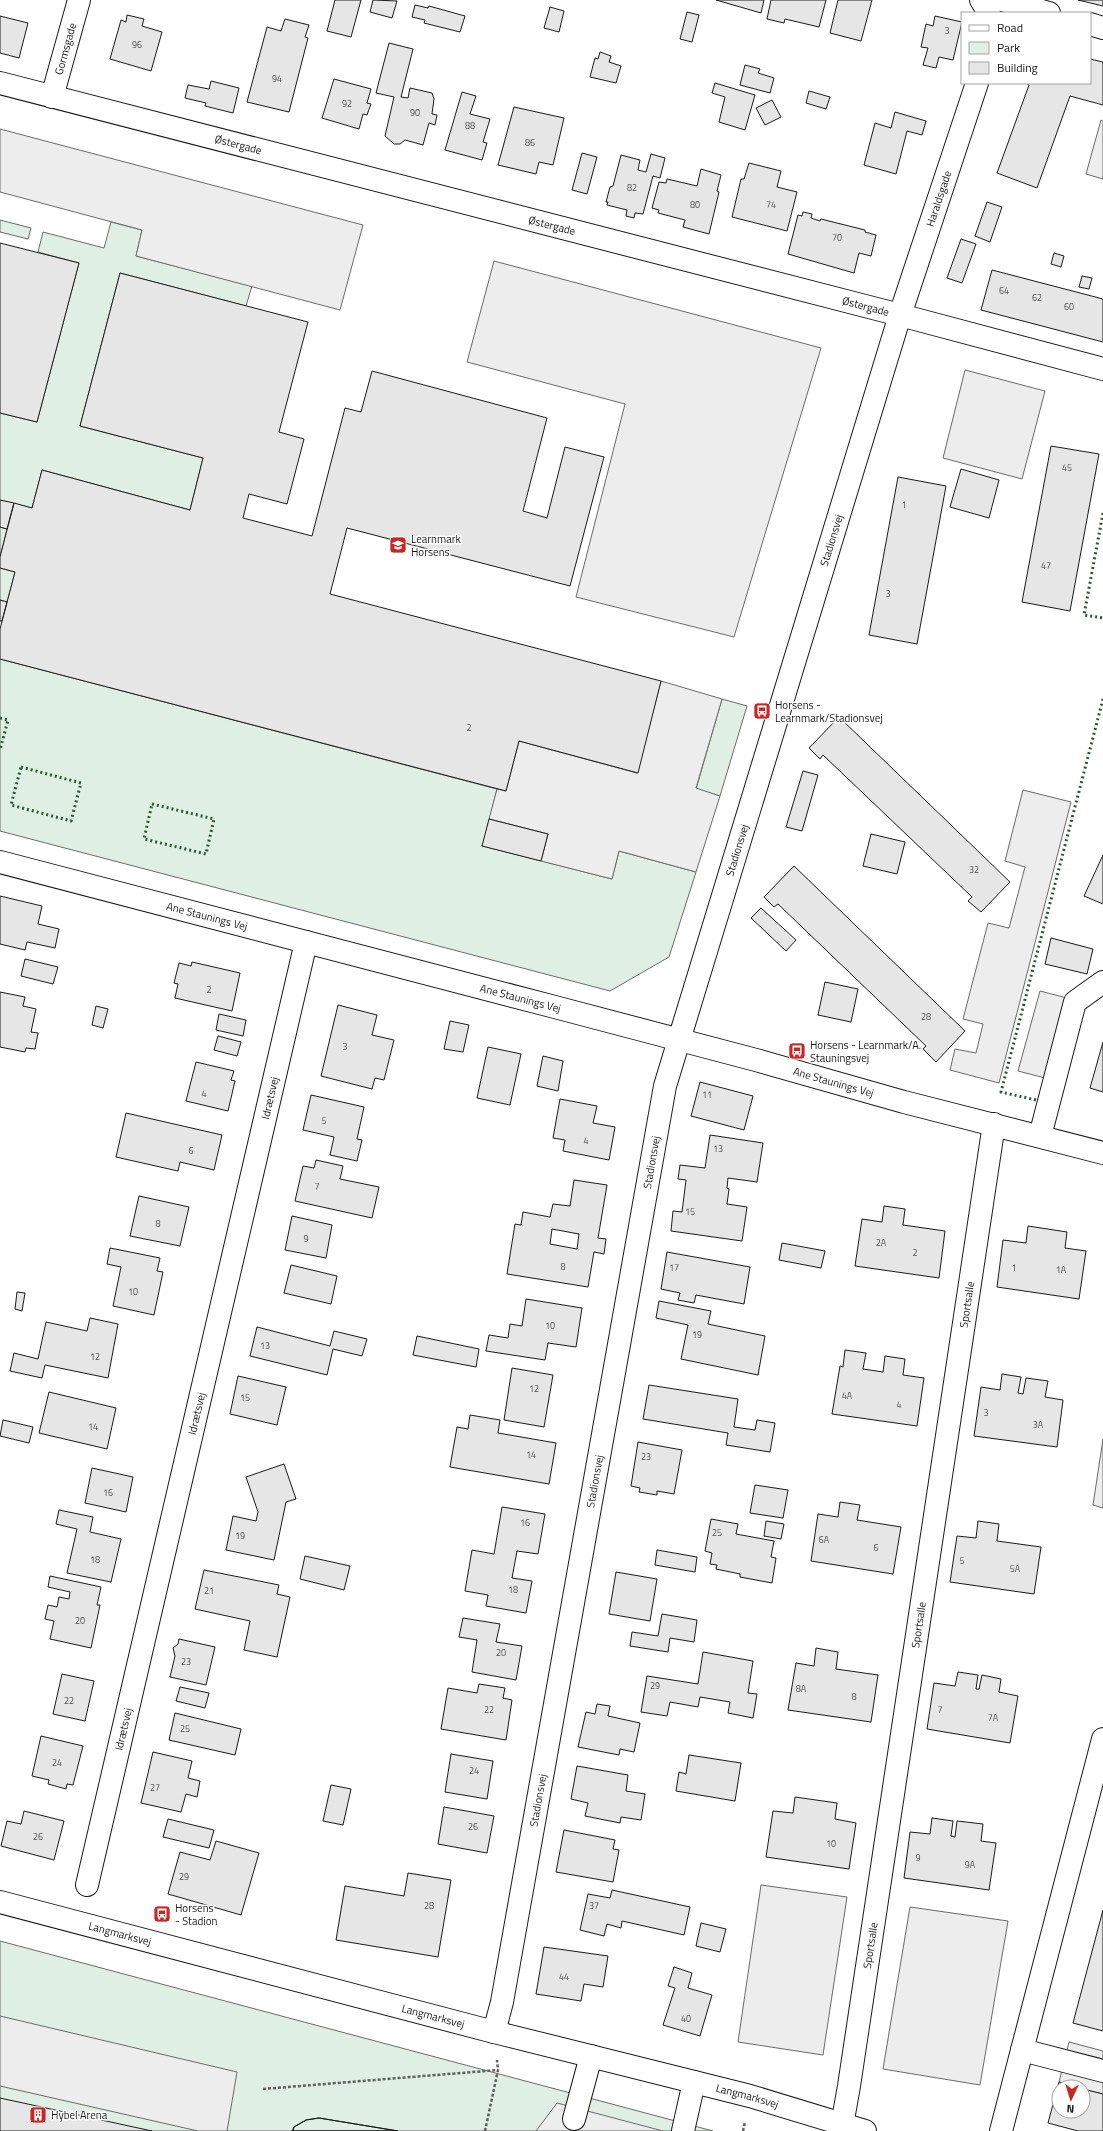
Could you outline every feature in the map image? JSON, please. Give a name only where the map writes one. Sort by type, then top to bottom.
[{"type":"street","name":"Gormsgade","points":[[52,97],[79,0]]},
{"type":"street","points":[[981,0],[988,12]]},
{"type":"street","points":[[1002,0],[1045,12]]},
{"type":"street","points":[[1091,24],[1103,28]]},
{"type":"street","name":"Østergade","points":[[0,83],[900,315],[1103,369]]},
{"type":"street","name":"Haraldsgade","points":[[900,315],[977,84]]},
{"type":"street","name":"Stadionsvej","points":[[494,2032],[502,2002],[665,1086],[900,315]]},
{"type":"street","name":"Ane Staunings Vej","points":[[0,862],[1103,1153]]},
{"type":"street","name":"Idrætsvej","points":[[87,1886],[306,942]]},
{"type":"street","points":[[1040,1136],[1076,1002],[1103,982]]},
{"type":"street","name":"Sportsalle","points":[[841,2128],[852,2065],[994,1124]]},
{"type":"street","points":[[1000,2131],[1103,1739]]},
{"type":"street","name":"Langmarksvej","points":[[0,1902],[494,2032],[750,2096],[841,2128],[865,2131]]},
{"type":"street","points":[[1022,2050],[1103,2072]]},
{"type":"street","points":[[574,2119],[591,2056]]},
{"type":"street","points":[[683,2131],[694,2082]]},
{"type":"path","points":[[485,2131],[498,2070],[494,2032]]},
{"type":"path","points":[[263,2089],[498,2070]]},
{"type":"green space","points":[[0,220],[31,228],[28,239],[0,232]]},
{"type":"green space","points":[[111,222],[142,230],[136,256],[252,286],[246,306],[120,273],[80,426],[203,458],[190,510],[42,470],[32,508],[0,500],[0,413],[37,422],[79,263],[38,252],[43,232],[104,248]]},
{"type":"green space","points":[[0,527],[7,529],[0,557]]},
{"type":"green space","points":[[0,568],[15,572],[7,602],[0,600]]},
{"type":"green space","points":[[0,659],[497,789],[483,846],[612,879],[619,851],[696,872],[669,957],[610,991],[0,831]]},
{"type":"green space","points":[[722,699],[747,706],[720,796],[696,789]]},
{"type":"green space","points":[[0,1941],[713,2131],[0,2131]]},
{"type":"shaded area","points":[[1101,120],[1103,121],[1103,179],[1086,174]]},
{"type":"shaded area","points":[[0,129],[363,225],[340,310],[136,256],[142,230],[0,192]]},
{"type":"shaded area","points":[[494,261],[821,348],[734,637],[576,597],[625,404],[467,362]]},
{"type":"shaded area","points":[[965,370],[1045,391],[1022,479],[943,458]]},
{"type":"shaded area","points":[[661,681],[722,699],[696,788],[720,796],[696,872],[619,851],[612,879],[541,861],[548,834],[489,819],[497,789],[506,791],[519,741],[637,773]]},
{"type":"shaded area","points":[[1023,790],[1071,802],[999,1083],[950,1070],[955,1049],[976,1053],[983,1024],[963,1019],[988,923],[1009,928],[1025,867],[1005,861]]},
{"type":"shaded area","points":[[1040,991],[1067,998],[1045,1078],[1018,1071]]},
{"type":"shaded area","points":[[1103,1439],[1103,1508],[1093,1505]]},
{"type":"shaded area","points":[[761,1885],[847,1897],[823,2055],[738,2042]]},
{"type":"shaded area","points":[[910,1907],[1008,1921],[980,2085],[883,2069]]},
{"type":"shaded area","points":[[0,2016],[237,2072],[227,2131],[198,2131],[0,2086]]},
{"type":"shaded area","points":[[1069,2042],[1103,2051],[1103,2094],[1091,2091],[1091,2079],[1060,2079]]},
{"type":"shaded area","points":[[557,2103],[663,2131],[536,2131]]},
{"type":"building","points":[[335,0],[361,0],[351,37],[327,31]]},
{"type":"building","points":[[373,0],[397,1],[392,18],[370,12]]},
{"type":"building","points":[[716,0],[764,0],[761,13]]},
{"type":"building","points":[[771,0],[826,0],[819,27],[785,19],[784,23],[767,19]]},
{"type":"building","points":[[838,0],[872,0],[861,41],[830,33]]},
{"type":"building","points":[[1078,0],[1103,0],[1103,6]]},
{"type":"building","points":[[415,5],[428,8],[429,6],[465,16],[460,32],[424,23],[425,20],[412,17]]},
{"type":"building","points":[[550,7],[564,11],[559,32],[544,28]]},
{"type":"building","points":[[687,12],[699,15],[692,42],[680,39]]},
{"type":"building","points":[[127,15],[144,19],[142,26],[162,32],[151,71],[110,59],[121,20],[126,22]]},
{"type":"building","points":[[0,16],[28,23],[19,58],[0,53]]},
{"type":"building","points":[[935,16],[961,22],[953,60],[939,57],[936,68],[923,65],[928,48],[921,47],[926,24],[933,26]]},
{"type":"building","points":[[285,19],[309,25],[305,37],[308,38],[289,112],[247,102],[267,27],[281,31]]},
{"type":"building","points":[[389,43],[413,49],[401,97],[408,98],[410,88],[432,93],[434,99],[432,114],[437,115],[435,125],[429,123],[423,145],[405,140],[400,144],[394,144],[385,136],[394,97],[376,93]]},
{"type":"building","points":[[600,52],[611,56],[609,62],[621,66],[616,83],[590,77],[595,58],[598,59]]},
{"type":"building","points":[[1091,59],[1103,62],[1103,105],[1070,96],[1037,188],[997,173],[1029,85],[1028,84],[1091,84]]},
{"type":"building","points":[[745,65],[760,69],[758,73],[774,78],[770,93],[740,85]]},
{"type":"building","points":[[334,79],[371,89],[367,103],[371,104],[367,115],[363,114],[359,129],[322,118]]},
{"type":"building","points":[[211,81],[239,88],[233,113],[205,106],[206,103],[185,98],[188,85],[209,89]]},
{"type":"building","points":[[715,83],[755,95],[745,130],[719,122],[725,97],[712,93]]},
{"type":"building","points":[[809,91],[830,97],[826,109],[806,103]]},
{"type":"building","points":[[462,92],[476,96],[470,114],[490,119],[483,142],[487,143],[482,160],[445,150]]},
{"type":"building","points":[[772,100],[781,117],[765,125],[756,108]]},
{"type":"building","points":[[514,107],[564,118],[553,165],[539,162],[536,174],[498,165]]},
{"type":"building","points":[[895,112],[926,121],[922,135],[907,131],[896,174],[864,165],[875,123],[891,128]]},
{"type":"building","points":[[582,153],[597,157],[587,194],[572,190]]},
{"type":"building","points":[[651,154],[665,158],[660,178],[653,176],[643,214],[635,213],[634,218],[626,216],[627,210],[607,205],[608,202],[606,202],[610,187],[613,186],[621,155],[640,160],[638,170],[646,172]]},
{"type":"building","points":[[749,163],[781,171],[777,187],[797,192],[787,231],[732,217],[741,179],[744,179]]},
{"type":"building","points":[[701,169],[721,175],[717,191],[719,192],[709,234],[683,227],[685,220],[658,213],[659,210],[652,208],[659,182],[666,183],[667,179],[697,186]]},
{"type":"building","points":[[987,202],[1002,207],[990,242],[975,236]]},
{"type":"building","points":[[803,212],[812,214],[811,218],[820,221],[821,219],[865,230],[865,232],[876,235],[871,256],[859,253],[854,273],[788,254],[798,215],[802,216]]},
{"type":"building","points":[[961,239],[976,244],[962,283],[947,278]]},
{"type":"building","points":[[0,243],[79,263],[37,422],[0,413]]},
{"type":"building","points":[[1054,253],[1064,256],[1061,267],[1051,264]]},
{"type":"building","points":[[992,270],[1103,299],[1103,342],[981,310]]},
{"type":"building","points":[[120,273],[308,322],[279,432],[304,439],[287,504],[249,494],[243,518],[312,536],[345,408],[361,412],[372,371],[547,418],[523,511],[547,518],[565,447],[604,457],[570,586],[347,528],[330,594],[661,681],[638,773],[519,741],[506,791],[0,659],[0,629],[15,572],[0,568],[0,557],[14,503],[32,508],[42,470],[190,510],[203,458],[80,426]]},
{"type":"building","points":[[1082,276],[1092,278],[1089,289],[1079,287]]},
{"type":"building","points":[[1051,446],[1099,454],[1070,611],[1022,602]]},
{"type":"building","points":[[961,469],[999,480],[989,518],[950,507]]},
{"type":"building","points":[[898,477],[946,486],[917,644],[869,635]]},
{"type":"building","points":[[0,500],[14,503],[7,529],[0,527]]},
{"type":"building","points":[[0,600],[7,602],[2,621],[0,621]]},
{"type":"building","points":[[839,717],[1010,882],[981,912],[968,901],[972,897],[823,755],[820,759],[809,748]]},
{"type":"building","points":[[803,771],[818,775],[802,831],[786,827]]},
{"type":"building","points":[[489,819],[548,834],[541,861],[482,846]]},
{"type":"building","points":[[871,834],[905,842],[897,874],[863,866]]},
{"type":"building","points":[[1103,855],[1103,904],[1084,896]]},
{"type":"building","points":[[794,866],[965,1031],[936,1062],[923,1049],[926,1046],[778,904],[774,907],[764,897]]},
{"type":"building","points":[[0,896],[42,906],[38,924],[59,929],[55,948],[27,942],[25,950],[0,944]]},
{"type":"building","points":[[761,908],[796,940],[786,951],[751,918]]},
{"type":"building","points":[[1051,938],[1093,949],[1087,974],[1045,964]]},
{"type":"building","points":[[25,959],[58,967],[53,984],[21,976]]},
{"type":"building","points":[[192,962],[240,973],[232,1011],[175,998],[178,984],[174,983],[179,963],[191,966]]},
{"type":"building","points":[[825,982],[858,989],[851,1022],[818,1015]]},
{"type":"building","points":[[0,992],[25,997],[23,1006],[36,1009],[31,1032],[38,1033],[35,1049],[26,1048],[25,1052],[0,1047]]},
{"type":"building","points":[[338,1005],[377,1015],[372,1035],[394,1040],[384,1080],[375,1078],[372,1089],[321,1076]]},
{"type":"building","points":[[96,1006],[108,1009],[103,1028],[92,1025]]},
{"type":"building","points":[[219,1014],[246,1020],[243,1036],[216,1030]]},
{"type":"building","points":[[450,1021],[469,1025],[463,1052],[444,1049]]},
{"type":"building","points":[[218,1036],[241,1042],[237,1056],[214,1050]]},
{"type":"building","points":[[1103,1042],[1103,1092],[1090,1088]]},
{"type":"building","points":[[488,1047],[521,1054],[510,1105],[477,1098]]},
{"type":"building","points":[[543,1056],[563,1061],[558,1091],[537,1086]]},
{"type":"building","points":[[196,1062],[234,1071],[231,1080],[235,1081],[228,1111],[186,1101]]},
{"type":"building","points":[[700,1082],[753,1096],[744,1130],[691,1116]]},
{"type":"building","points":[[311,1095],[364,1107],[357,1139],[362,1140],[357,1161],[330,1155],[334,1137],[303,1130]]},
{"type":"building","points":[[560,1099],[597,1106],[593,1123],[615,1127],[609,1160],[563,1151],[565,1140],[553,1138]]},
{"type":"building","points":[[126,1113],[222,1135],[214,1170],[180,1162],[178,1171],[116,1157]]},
{"type":"building","points":[[710,1135],[763,1143],[757,1182],[728,1178],[727,1188],[729,1189],[727,1204],[747,1207],[742,1241],[671,1231],[673,1211],[682,1212],[686,1180],[678,1179],[680,1165],[705,1168]]},
{"type":"building","points":[[316,1160],[343,1166],[340,1179],[379,1187],[372,1218],[295,1201],[303,1166],[314,1168]]},
{"type":"building","points":[[574,1180],[607,1185],[598,1238],[606,1239],[604,1254],[594,1252],[588,1287],[507,1274],[515,1224],[521,1225],[523,1212],[550,1217],[553,1204],[570,1206]],"holes":[[[552,1229],[579,1234],[577,1249],[550,1244]]]},
{"type":"building","points":[[139,1196],[189,1207],[180,1246],[130,1236]]},
{"type":"building","points":[[884,1206],[905,1209],[903,1225],[945,1231],[939,1278],[855,1266],[862,1219],[882,1222]]},
{"type":"building","points":[[292,1216],[332,1225],[326,1258],[285,1250]]},
{"type":"building","points":[[1028,1226],[1067,1232],[1065,1248],[1086,1251],[1079,1299],[997,1287],[1003,1240],[1026,1243]]},
{"type":"building","points":[[782,1243],[825,1251],[821,1268],[779,1260]]},
{"type":"building","points":[[110,1248],[160,1258],[157,1271],[163,1272],[154,1315],[113,1306],[121,1267],[107,1264]]},
{"type":"building","points":[[667,1252],[750,1267],[744,1304],[696,1295],[694,1303],[678,1300],[680,1293],[661,1289]]},
{"type":"building","points":[[291,1265],[337,1276],[331,1304],[284,1293]]},
{"type":"building","points":[[17,1292],[25,1293],[22,1311],[15,1309]]},
{"type":"building","points":[[526,1299],[582,1308],[576,1347],[548,1343],[545,1360],[486,1351],[489,1335],[508,1338],[510,1324],[522,1326]]},
{"type":"building","points":[[659,1301],[711,1311],[708,1324],[765,1336],[758,1375],[681,1359],[688,1325],[656,1318]]},
{"type":"building","points":[[90,1318],[118,1324],[108,1378],[45,1365],[42,1378],[10,1371],[14,1353],[38,1359],[46,1322],[87,1331]]},
{"type":"building","points":[[257,1327],[330,1346],[334,1331],[367,1339],[362,1356],[333,1349],[327,1375],[250,1356]]},
{"type":"building","points":[[417,1336],[479,1349],[476,1367],[413,1355]]},
{"type":"building","points":[[845,1350],[866,1353],[863,1369],[883,1372],[885,1356],[905,1359],[903,1375],[924,1378],[917,1426],[832,1414],[840,1366],[843,1367]]},
{"type":"building","points":[[512,1368],[553,1375],[544,1427],[504,1420]]},
{"type":"building","points":[[1002,1374],[1021,1377],[1018,1393],[1023,1394],[1026,1378],[1048,1381],[1045,1397],[1063,1400],[1057,1447],[974,1436],[981,1387],[1000,1390]]},
{"type":"building","points":[[238,1376],[286,1387],[277,1425],[230,1414]]},
{"type":"building","points":[[649,1385],[738,1399],[734,1427],[755,1430],[757,1420],[775,1423],[770,1452],[726,1445],[728,1433],[643,1419]]},
{"type":"building","points":[[49,1392],[116,1408],[107,1449],[39,1433]]},
{"type":"building","points":[[470,1415],[500,1420],[498,1433],[556,1443],[549,1484],[450,1467],[457,1427],[468,1429]]},
{"type":"building","points":[[3,1420],[33,1427],[29,1443],[0,1436]]},
{"type":"building","points":[[638,1442],[682,1450],[674,1494],[657,1491],[657,1495],[639,1492],[640,1488],[631,1486]]},
{"type":"building","points":[[284,1464],[296,1499],[286,1502],[274,1560],[226,1550],[233,1516],[256,1521],[258,1512],[246,1477]]},
{"type":"building","points":[[92,1468],[133,1477],[126,1512],[85,1503]]},
{"type":"building","points":[[755,1485],[788,1490],[783,1518],[750,1513]]},
{"type":"building","points":[[840,1502],[860,1505],[857,1520],[901,1527],[893,1574],[811,1561],[818,1514],[838,1517]]},
{"type":"building","points":[[502,1507],[545,1514],[538,1554],[517,1551],[512,1578],[532,1581],[526,1613],[486,1606],[488,1595],[465,1591],[472,1550],[494,1554]]},
{"type":"building","points":[[59,1510],[93,1517],[90,1532],[121,1539],[111,1582],[67,1573],[77,1529],[56,1524]]},
{"type":"building","points":[[711,1519],[738,1524],[736,1534],[774,1541],[771,1557],[776,1558],[772,1583],[740,1577],[740,1574],[716,1569],[717,1565],[710,1564],[712,1553],[705,1551]]},
{"type":"building","points":[[766,1521],[784,1524],[781,1539],[764,1536]]},
{"type":"building","points":[[978,1521],[999,1524],[997,1541],[1041,1547],[1034,1594],[950,1582],[957,1536],[976,1538]]},
{"type":"building","points":[[657,1550],[697,1557],[695,1572],[655,1565]]},
{"type":"building","points":[[305,1556],[350,1566],[344,1590],[300,1579]]},
{"type":"building","points":[[204,1570],[279,1585],[277,1594],[290,1597],[277,1657],[244,1650],[250,1621],[195,1609]]},
{"type":"building","points":[[616,1572],[657,1579],[650,1621],[609,1614]]},
{"type":"building","points":[[50,1576],[101,1587],[97,1605],[100,1605],[91,1648],[50,1639],[54,1621],[45,1619],[48,1605],[57,1607],[59,1597],[69,1599],[70,1592],[48,1587]]},
{"type":"building","points":[[662,1614],[697,1620],[694,1642],[670,1638],[668,1652],[630,1646],[632,1632],[658,1636]]},
{"type":"building","points":[[463,1618],[500,1624],[496,1642],[522,1646],[516,1680],[472,1672],[477,1640],[459,1637]]},
{"type":"building","points":[[179,1639],[215,1647],[206,1685],[170,1677],[175,1656],[173,1648],[178,1644]]},
{"type":"building","points":[[816,1648],[838,1652],[836,1669],[878,1675],[871,1722],[788,1710],[796,1663],[814,1666]]},
{"type":"building","points":[[703,1652],[753,1661],[748,1693],[757,1694],[753,1718],[728,1713],[730,1702],[700,1697],[698,1707],[670,1702],[667,1716],[641,1712],[647,1676],[698,1684]]},
{"type":"building","points":[[958,1672],[978,1675],[976,1689],[979,1689],[982,1675],[1001,1679],[999,1692],[1018,1696],[1010,1743],[927,1729],[934,1683],[955,1686]]},
{"type":"building","points":[[62,1674],[94,1681],[85,1721],[53,1714]]},
{"type":"building","points":[[479,1684],[505,1688],[503,1698],[512,1700],[506,1740],[441,1729],[448,1688],[477,1693]]},
{"type":"building","points":[[180,1687],[209,1693],[205,1708],[176,1701]]},
{"type":"building","points":[[597,1704],[610,1706],[608,1716],[640,1723],[634,1752],[620,1749],[619,1755],[578,1747],[586,1712],[595,1714]]},
{"type":"building","points":[[175,1713],[241,1729],[235,1755],[169,1740]]},
{"type":"building","points":[[41,1736],[83,1746],[73,1785],[67,1784],[66,1789],[48,1784],[49,1780],[32,1776]]},
{"type":"building","points":[[153,1752],[192,1761],[188,1778],[200,1781],[197,1797],[186,1794],[181,1812],[141,1803]]},
{"type":"building","points":[[451,1754],[493,1761],[487,1799],[445,1792]]},
{"type":"building","points":[[689,1755],[741,1763],[735,1801],[676,1791],[679,1772],[686,1774]]},
{"type":"building","points":[[577,1766],[628,1775],[626,1791],[645,1794],[641,1820],[621,1817],[620,1823],[585,1816],[588,1803],[571,1799]]},
{"type":"building","points":[[331,1785],[351,1789],[343,1825],[323,1821]]},
{"type":"building","points":[[795,1797],[837,1803],[835,1819],[856,1823],[849,1869],[766,1857],[773,1811],[793,1813]]},
{"type":"building","points":[[444,1807],[494,1816],[487,1853],[438,1844]]},
{"type":"building","points":[[24,1811],[64,1821],[54,1860],[1,1846],[7,1821],[21,1824]]},
{"type":"building","points":[[932,1818],[953,1821],[951,1836],[955,1837],[957,1821],[983,1824],[981,1841],[996,1843],[989,1890],[904,1878],[910,1832],[930,1834]]},
{"type":"building","points":[[168,1819],[214,1830],[209,1848],[163,1837]]},
{"type":"building","points":[[564,1830],[615,1840],[613,1849],[619,1850],[613,1882],[556,1872]]},
{"type":"building","points":[[216,1841],[259,1853],[241,1915],[168,1894],[180,1852],[210,1860]]},
{"type":"building","points":[[408,1873],[451,1880],[438,1957],[336,1940],[345,1886],[404,1896]]},
{"type":"building","points":[[612,1890],[690,1907],[684,1935],[622,1921],[621,1928],[607,1924],[604,1936],[580,1930],[588,1894],[610,1898]]},
{"type":"building","points":[[1103,1910],[1103,2031],[1073,2023]]},
{"type":"building","points":[[701,1923],[726,1929],[720,1952],[696,1946]]},
{"type":"building","points":[[544,1947],[608,1956],[603,1987],[584,1984],[581,2001],[536,1994]]},
{"type":"building","points":[[674,1967],[692,1973],[688,1988],[712,1995],[700,2036],[663,2025],[675,1988],[668,1986]]},
{"type":"building","points":[[1091,2091],[1103,2094],[1103,2131],[1078,2131],[1048,2123],[1051,2112],[1051,2119],[1091,2119]]},
{"type":"building","name":"Hybel Arena","points":[[0,2098],[152,2131],[0,2131]]},
{"type":"building","points":[[319,2118],[398,2131],[292,2131],[294,2127],[306,2120]]},
{"type":"building","points":[[319,2118],[398,2131],[293,2131],[294,2127],[306,2120]]},
{"type":"hedge","points":[[1103,513],[1084,615],[1103,618]]},
{"type":"hedge","points":[[1036,1100],[1001,1092],[1103,699]]},
{"type":"hedge","points":[[0,718],[8,720],[0,750]]},
{"type":"hedge","points":[[21,767],[81,783],[71,821],[11,805],[21,767]]},
{"type":"hedge","points":[[152,804],[214,819],[206,854],[144,839],[152,804]]},
{"type":"place","name":"Learnmark Horsens","points":[[398,545]]},
{"type":"place","name":"Horsens - Learnmark/Stadionsvej","points":[[762,711]]},
{"type":"place","name":"Horsens - Learnmark/A. Stauningsvej","points":[[797,1051]]},
{"type":"place","name":"Horsens - Stadion","points":[[162,1914]]},
{"type":"place","name":"Hybel Arena","points":[[38,2115]]}]
